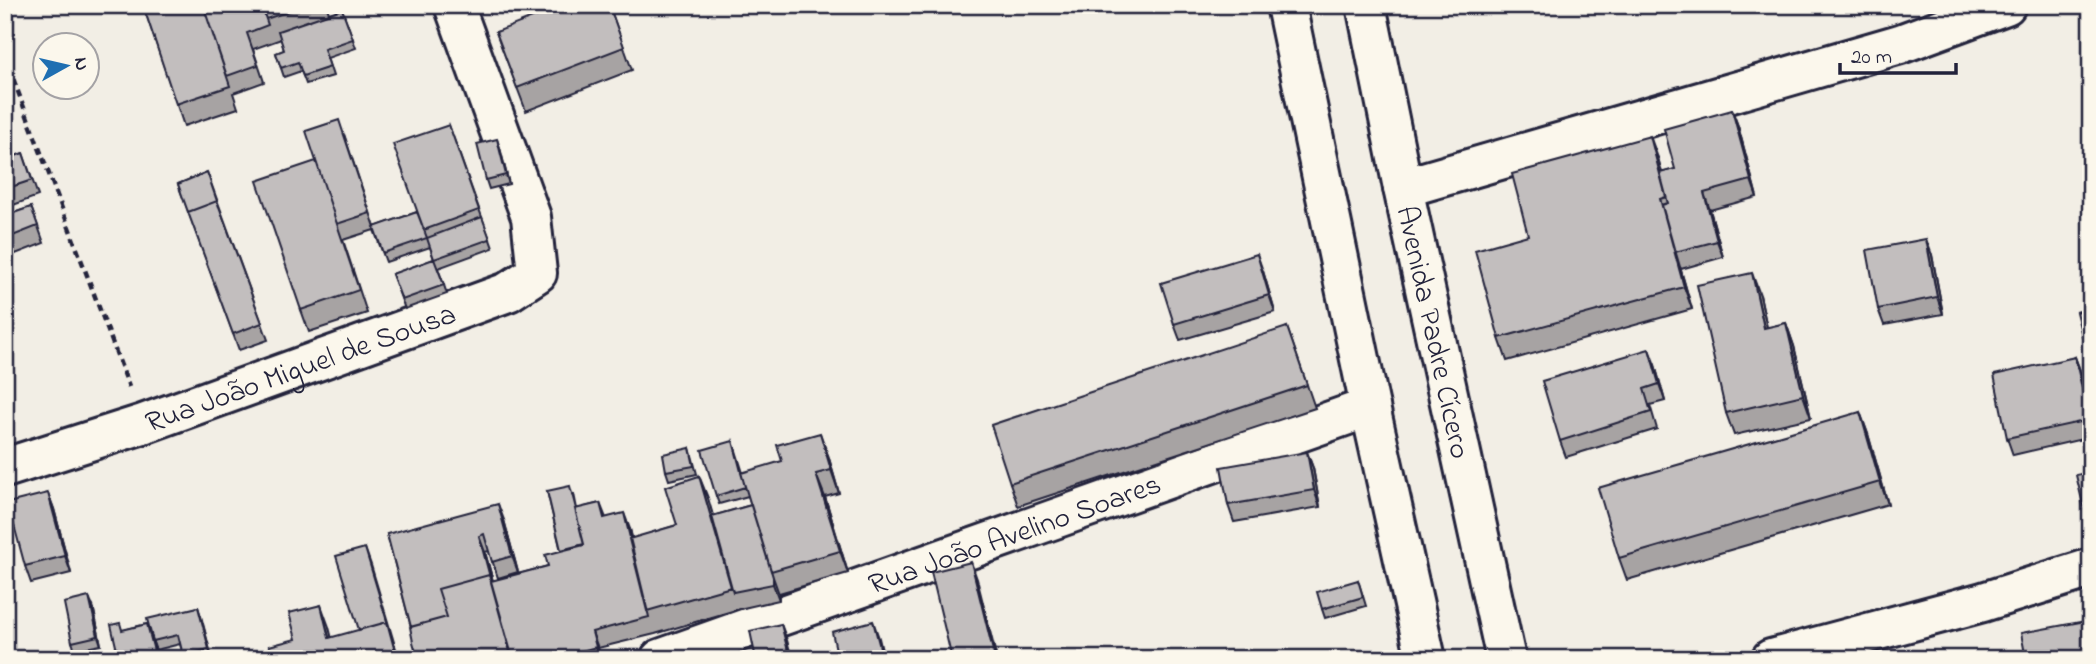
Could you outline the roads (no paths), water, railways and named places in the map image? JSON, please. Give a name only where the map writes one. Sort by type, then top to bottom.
[{"type":"main road","name":"Rua João Miguel de Sousa","points":[[5,468],[143,424],[508,292],[537,273],[531,216],[454,5]]},
{"type":"main road","points":[[1286,5],[1426,659]]},
{"type":"main road","name":"Avenida Padre Cícero","points":[[1366,5],[1403,188],[1506,659]]},
{"type":"main road","points":[[1403,188],[1900,44],[2006,5]]},
{"type":"main road","name":"Rua João Avelino Soares","points":[[660,659],[1370,407]]},
{"type":"main road","points":[[1771,659],[1983,602],[2091,568]]}]
